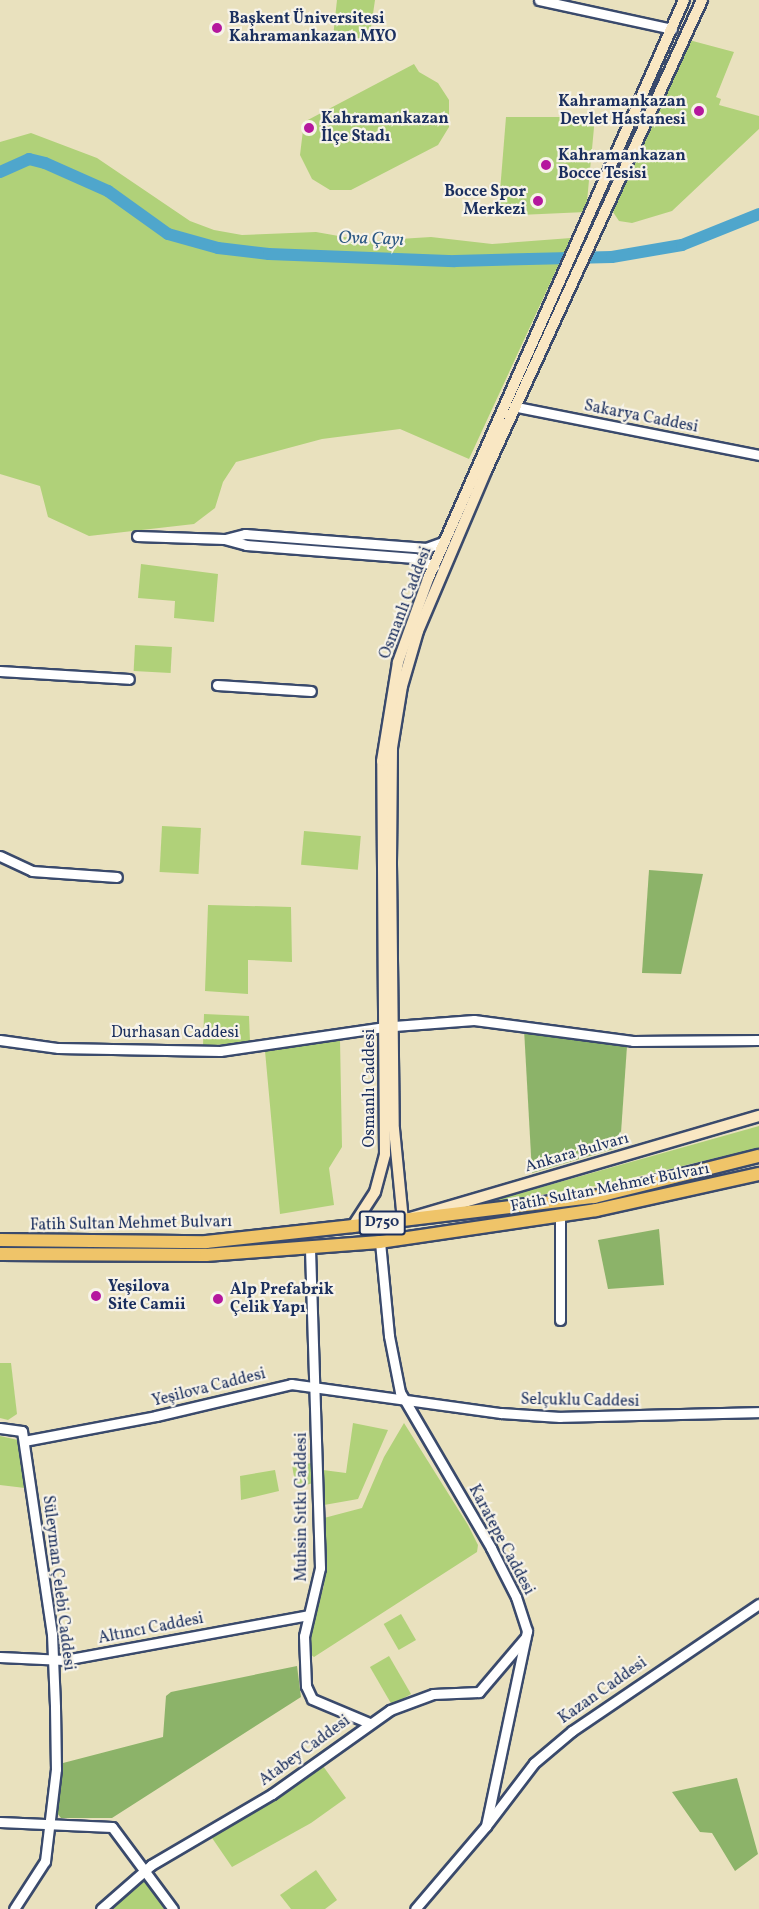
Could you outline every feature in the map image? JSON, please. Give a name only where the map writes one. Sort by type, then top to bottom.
[{"type":"highway","name":"Fatih Sultan Mehmet Bulvarı","points":[[0,1240],[206,1242],[354,1226],[594,1197],[759,1156]]},
{"type":"highway","name":"Fatih Sultan Mehmet Bulvarı","points":[[0,1254],[206,1256],[380,1242],[560,1216],[759,1174]]},
{"type":"main road","name":"Osmanlı Caddesi","points":[[404,1220],[396,1155],[389,1027],[383,742],[398,662],[434,566],[684,0]]},
{"type":"main road","name":"Osmanlı Caddesi","points":[[354,1226],[375,1192],[383,1165],[389,1027],[391,777],[398,705],[418,631],[702,0]]},
{"type":"main road","points":[[672,29],[676,39],[686,35]]},
{"type":"main road","name":"Ankara Bulvarı","points":[[404,1220],[759,1116]]},
{"type":"street","points":[[539,0],[575,4],[672,29]]},
{"type":"street","name":"Sakarya Caddesi","points":[[517,407],[759,455]]},
{"type":"street","points":[[224,539],[245,534],[426,548],[445,541]]},
{"type":"street","points":[[137,537],[224,539],[246,545],[414,558],[434,566]]},
{"type":"street","points":[[0,671],[129,680]]},
{"type":"street","points":[[217,686],[311,692]]},
{"type":"street","points":[[0,856],[32,872],[117,877]]},
{"type":"street","name":"Durhasan Caddesi","points":[[0,1040],[58,1048],[220,1052],[389,1027],[474,1020],[633,1041],[759,1040]]},
{"type":"street","points":[[560,1216],[560,1320]]},
{"type":"street","name":"Karatepe Caddesi","points":[[380,1242],[389,1336],[402,1397],[506,1577],[521,1609],[527,1636],[486,1826],[415,1909]]},
{"type":"street","name":"Muhsin Sıtkı Caddesi","points":[[310,1249],[316,1385],[320,1578],[308,1615],[303,1646],[309,1696],[369,1723]]},
{"type":"street","name":"Yeşilova Caddesi","points":[[0,1428],[23,1436],[156,1416],[262,1389],[291,1384],[316,1385],[402,1397]]},
{"type":"street","name":"Selçuklu Caddesi","points":[[402,1397],[501,1413],[560,1417],[759,1412]]},
{"type":"street","name":"Süleyman Çelebi Caddesi","points":[[14,1909],[41,1870],[51,1824],[57,1756],[54,1661],[23,1436]]},
{"type":"street","name":"Kazan Caddesi","points":[[486,1826],[534,1763],[572,1731],[759,1604]]},
{"type":"street","name":"Altıncı Caddesi","points":[[0,1657],[54,1661],[308,1615]]},
{"type":"street","name":"Atabey Caddesi","points":[[101,1909],[146,1870],[272,1794],[369,1723],[420,1696],[475,1695],[527,1636]]},
{"type":"street","points":[[0,1822],[112,1827],[174,1909]]},
{"type":"green space","points":[[337,0],[375,0],[369,41],[333,37]]},
{"type":"green space","name":"Kahramankazan Devlet Hastanesi","points":[[689,40],[734,52],[716,97],[721,99],[719,105],[759,116],[759,129],[672,211],[632,223],[619,221],[613,212]]},
{"type":"green space","points":[[414,64],[419,72],[438,83],[449,100],[449,127],[438,145],[351,190],[330,190],[312,179],[300,155],[304,122]]},
{"type":"green space","name":"Kahramankazan Bocce Tesisi","points":[[506,117],[595,117],[586,212],[498,216]]},
{"type":"green space","points":[[31,133],[97,158],[190,221],[214,230],[242,235],[316,232],[367,241],[431,237],[492,244],[571,238],[469,459],[400,429],[322,439],[236,462],[223,482],[215,508],[194,524],[89,536],[48,517],[40,486],[0,474],[0,142]]},
{"type":"green space","points":[[141,564],[218,574],[214,622],[174,618],[175,601],[138,598]]},
{"type":"green space","points":[[135,645],[172,647],[171,673],[134,671]]},
{"type":"green space","points":[[162,826],[201,828],[199,874],[160,872]]},
{"type":"green space","points":[[304,831],[361,836],[358,870],[301,865]]},
{"type":"green space","points":[[649,870],[703,874],[681,974],[642,973]]},
{"type":"green space","points":[[208,905],[291,907],[292,962],[248,960],[248,994],[205,991]]},
{"type":"green space","points":[[204,1014],[249,1016],[250,1042],[203,1046]]},
{"type":"green space","points":[[524,1029],[627,1046],[620,1147],[532,1173]]},
{"type":"green space","points":[[340,1039],[342,1147],[329,1168],[334,1205],[280,1214],[265,1051]]},
{"type":"green space","points":[[759,1126],[759,1148],[601,1185],[478,1205]]},
{"type":"green space","points":[[659,1229],[664,1285],[608,1289],[598,1240]]},
{"type":"green space","points":[[0,1363],[11,1363],[17,1414],[8,1420],[0,1418]]},
{"type":"green space","points":[[353,1423],[388,1430],[358,1499],[324,1505],[323,1470],[346,1473]]},
{"type":"green space","points":[[404,1423],[468,1525],[478,1545],[477,1552],[314,1657],[310,1654],[308,1631],[324,1586],[324,1518],[362,1508],[384,1457]]},
{"type":"green space","points":[[0,1436],[18,1440],[25,1488],[0,1485]]},
{"type":"green space","points":[[313,1463],[313,1483],[296,1488],[292,1465]]},
{"type":"green space","points":[[275,1470],[279,1491],[241,1500],[240,1476]]},
{"type":"green space","points":[[401,1614],[416,1640],[399,1650],[384,1624]]},
{"type":"green space","points":[[389,1656],[411,1694],[392,1705],[370,1667]]},
{"type":"green space","points":[[297,1666],[301,1697],[112,1818],[61,1818],[57,1813],[63,1763],[163,1737],[166,1696],[171,1692]]},
{"type":"green space","points":[[323,1766],[346,1798],[311,1823],[232,1867],[210,1835]]},
{"type":"green space","points":[[737,1778],[758,1854],[735,1871],[712,1833],[700,1832],[672,1792]]},
{"type":"green space","points":[[316,1870],[337,1900],[325,1909],[291,1909],[280,1895]]},
{"type":"green space","points":[[145,1877],[168,1909],[108,1909],[122,1897]]},
{"type":"waterway","name":"Ova Çayı","points":[[0,172],[29,159],[45,163],[108,191],[168,234],[218,248],[269,254],[455,261],[612,257],[682,245],[759,214]]},
{"type":"place","name":"Başkent Üniversitesi Kahramankazan MYO","points":[[217,28]]},
{"type":"place","name":"Kahramankazan Devlet Hastanesi","points":[[699,111]]},
{"type":"place","name":"Kahramankazan İlçe Stadı","points":[[309,128]]},
{"type":"place","name":"Kahramankazan Bocce Tesisi","points":[[546,165]]},
{"type":"place","name":"Bocce Spor Merkezi","points":[[538,201]]},
{"type":"place","name":"Yeşilova Site Camii","points":[[96,1296]]},
{"type":"place","name":"Alp Prefabrik Çelik Yapı","points":[[218,1299]]}]
